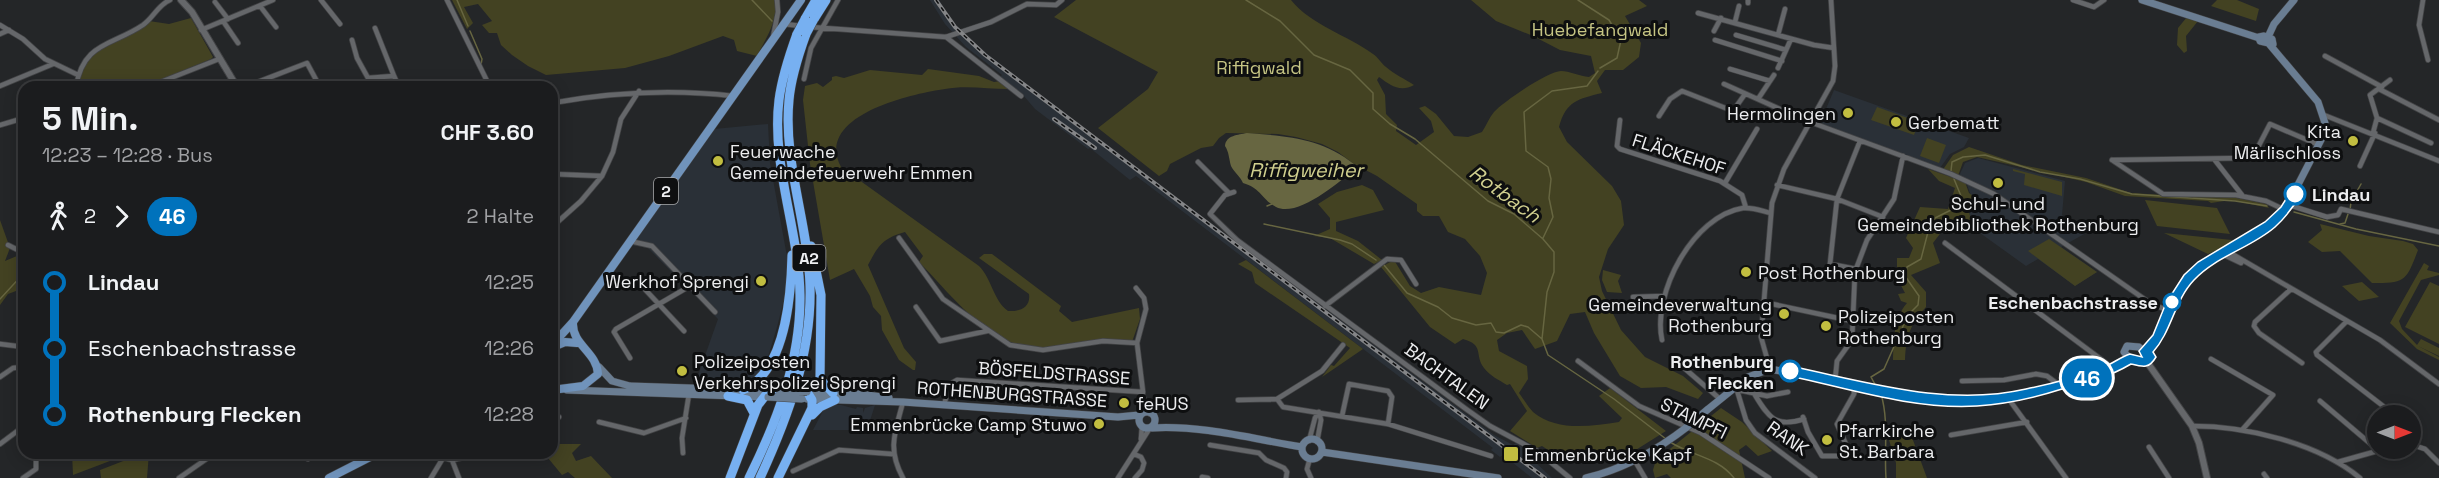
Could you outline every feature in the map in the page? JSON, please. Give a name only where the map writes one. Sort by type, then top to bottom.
[{"type":"highway","name":"A2","points":[[812,22],[816,0]]},
{"type":"highway","name":"A2","points":[[749,478],[782,397],[793,359],[800,315],[798,266],[778,145],[777,102],[785,64],[800,31],[812,22],[826,0]]},
{"type":"highway","name":"A2","points":[[760,478],[793,397],[805,352],[811,286],[805,228],[789,152],[787,115],[791,76],[800,31]]},
{"type":"highway","points":[[743,390],[758,382],[768,370],[788,303],[792,256],[784,191]]},
{"type":"highway","points":[[805,228],[815,256],[821,308],[820,379],[834,396],[807,422]]},
{"type":"highway","points":[[778,478],[807,422],[812,406],[807,396],[820,379]]},
{"type":"highway","points":[[730,478],[754,413],[770,394]]},
{"type":"highway","points":[[728,396],[747,400],[753,407],[754,413]]},
{"type":"main road","name":"2","points":[[558,339],[573,322],[801,0]]},
{"type":"main road","points":[[2142,0],[2259,38],[2263,43],[2270,45],[2313,93],[2324,115],[2324,130],[2319,145],[2287,207],[2263,230],[2202,265],[2188,278],[2176,295],[2158,337],[2145,351]]},
{"type":"main road","points":[[2268,37],[2274,24],[2294,0]]},
{"type":"main road","points":[[2259,38],[2268,37],[2274,41],[2270,45]]},
{"type":"main road","points":[[558,390],[584,387],[598,374],[599,367],[592,355],[577,342],[572,334],[573,322]]},
{"type":"main road","points":[[558,344],[577,342]]},
{"type":"main road","points":[[2127,346],[2136,346],[2145,351],[2149,357],[2147,362],[2139,363],[2130,359],[2124,352],[2127,346]]},
{"type":"main road","points":[[1586,478],[1644,457],[1670,441],[1754,373],[1770,369],[1903,395],[1956,401],[2008,398],[2114,369],[2130,359]]},
{"type":"main road","name":"ROTHENBURGSTRASSE","points":[[599,367],[608,378],[621,384],[728,396],[770,394]]},
{"type":"main road","name":"ROTHENBURGSTRASSE","points":[[567,390],[743,390],[770,394],[834,396],[1118,417],[1302,447]]},
{"type":"main road","points":[[1313,441],[1322,446],[1322,452],[1316,458],[1310,458],[1304,455],[1302,447],[1313,441]]},
{"type":"main road","points":[[1322,452],[1498,478]]},
{"type":"main road","points":[[329,478],[366,459]]},
{"type":"street","points":[[76,81],[76,74],[93,49],[150,19],[159,5],[170,0]]},
{"type":"street","points":[[181,0],[192,12],[233,81]]},
{"type":"street","points":[[259,0],[276,27]]},
{"type":"street","points":[[201,30],[273,0]]},
{"type":"street","points":[[321,0],[340,24]]},
{"type":"street","points":[[447,0],[487,81]]},
{"type":"street","points":[[773,40],[778,12],[777,0]]},
{"type":"street","points":[[804,79],[805,65],[838,0]]},
{"type":"street","points":[[784,24],[800,31],[812,22],[823,28],[930,38],[946,37],[996,19],[1027,4],[1037,1],[1056,5],[1062,0]]},
{"type":"street","points":[[1770,369],[1761,341],[1771,213],[1777,185],[1784,169],[1833,81],[1834,48],[1831,0]]},
{"type":"street","points":[[2073,0],[2094,8],[2104,0]]},
{"type":"street","points":[[2423,0],[2418,26],[2428,60]]},
{"type":"street","points":[[215,2],[238,43]]},
{"type":"street","points":[[1735,22],[1739,6]]},
{"type":"street","points":[[1778,35],[1785,9]]},
{"type":"street","points":[[1698,13],[1791,39],[1834,48]]},
{"type":"street","points":[[1714,32],[1721,18]]},
{"type":"street","points":[[0,25],[26,41],[36,54],[76,74]]},
{"type":"street","points":[[375,28],[396,81]]},
{"type":"street","points":[[0,34],[9,30]]},
{"type":"street","points":[[1736,35],[1786,50]]},
{"type":"street","points":[[946,37],[1021,96]]},
{"type":"street","points":[[1778,68],[1791,39]]},
{"type":"street","points":[[352,40],[357,58],[368,78],[394,76]]},
{"type":"street","points":[[1715,40],[1782,61]]},
{"type":"street","points":[[2325,56],[2439,120]]},
{"type":"street","points":[[163,81],[219,59]]},
{"type":"street","points":[[260,81],[307,63],[317,81]]},
{"type":"street","points":[[0,86],[53,64]]},
{"type":"street","points":[[1730,69],[1770,81]]},
{"type":"street","points":[[1758,99],[1774,75]]},
{"type":"street","points":[[2360,166],[2374,133],[2377,118],[2370,95],[2390,80]]},
{"type":"street","points":[[1724,84],[1810,123],[1904,156],[1994,194],[2150,303],[2169,311]]},
{"type":"street","points":[[558,103],[639,91],[682,90],[733,96]]},
{"type":"street","points":[[558,222],[582,201],[602,176],[613,152],[621,119],[639,91]]},
{"type":"street","points":[[1659,116],[1670,99],[1682,91],[1733,111],[1745,94]]},
{"type":"street","points":[[2324,115],[2374,133],[2439,162]]},
{"type":"street","points":[[2377,118],[2431,144]]},
{"type":"street","points":[[0,125],[18,120]]},
{"type":"street","name":"FLÄCKEHOF","points":[[1620,120],[1617,146],[1620,149],[1725,183],[1742,195],[1746,208]]},
{"type":"street","points":[[2319,145],[2270,124],[2252,155],[2243,158],[2112,160],[2163,194],[2242,196],[2330,217],[2338,215],[2340,209],[2439,232]]},
{"type":"street","points":[[1725,183],[1757,129]]},
{"type":"street","points":[[1855,270],[1830,264],[1837,199],[1860,141]]},
{"type":"street","points":[[1835,381],[1837,361],[1852,340],[1855,270],[1866,240],[1894,199],[1904,156]]},
{"type":"street","points":[[2214,159],[2242,196]]},
{"type":"street","name":"BACHTALEN","points":[[1198,162],[1232,192],[1211,210],[1211,217],[1237,240],[1466,409],[1490,426],[1536,451],[1570,478]]},
{"type":"street","points":[[558,174],[602,176]]},
{"type":"street","points":[[1777,185],[1837,199],[1883,217]]},
{"type":"street","points":[[1662,340],[1659,314],[1664,296],[1676,267],[1701,230],[1713,221],[1746,208],[1771,213]]},
{"type":"street","points":[[899,238],[943,299],[1010,345],[1031,350],[1102,340],[1137,344]]},
{"type":"street","points":[[630,241],[652,246],[715,312]]},
{"type":"street","points":[[1945,243],[2114,369]]},
{"type":"street","points":[[8,245],[18,250]]},
{"type":"street","points":[[2225,253],[2389,346],[2439,384]]},
{"type":"street","points":[[1325,306],[1387,259],[1401,260],[1416,284]]},
{"type":"street","points":[[639,283],[684,331]]},
{"type":"street","points":[[630,358],[614,332],[690,286]]},
{"type":"street","points":[[1118,478],[1142,439],[1146,421],[1137,344],[1146,309],[1144,298],[1136,288]]},
{"type":"street","points":[[2291,289],[2255,322],[2254,326],[2259,333],[2302,363]]},
{"type":"street","points":[[1633,297],[1664,296]]},
{"type":"street","points":[[1763,302],[1852,321]]},
{"type":"street","points":[[916,307],[940,341],[987,331]]},
{"type":"street","points":[[2347,321],[2316,351],[2317,355],[2382,405]]},
{"type":"street","points":[[0,344],[18,346]]},
{"type":"street","points":[[1238,400],[1277,399],[1322,371],[1343,345]]},
{"type":"street","points":[[2211,359],[2273,395],[2242,430]]},
{"type":"street","name":"STAMPFI","points":[[1578,361],[1639,406],[1701,433],[1769,478]]},
{"type":"street","points":[[1676,361],[1718,401]]},
{"type":"street","points":[[2147,362],[2192,426],[2199,443],[2207,478]]},
{"type":"street","points":[[0,378],[13,368],[18,368]]},
{"type":"street","points":[[1962,381],[2011,379],[2029,373],[2051,378],[2059,385]]},
{"type":"street","name":"BÖSFELDSTRASSE","points":[[945,405],[950,384],[957,380],[1143,395]]},
{"type":"street","points":[[1342,416],[1348,384],[1388,391],[1392,397],[1388,424]]},
{"type":"street","points":[[1755,395],[1776,422],[1787,424],[1803,418],[1821,454],[1826,457],[1848,454],[1837,424],[1854,394],[1854,386]]},
{"type":"street","points":[[1737,389],[1767,396],[1788,392]]},
{"type":"street","name":"RANK","points":[[1737,389],[1741,411],[1746,423],[1755,434],[1802,465],[1815,478]]},
{"type":"street","points":[[683,453],[682,438],[690,391]]},
{"type":"street","points":[[1143,395],[1146,421]]},
{"type":"street","points":[[2008,398],[2066,478]]},
{"type":"street","points":[[1277,399],[1283,407],[1388,424],[1491,456]]},
{"type":"street","points":[[2320,401],[2367,441]]},
{"type":"street","points":[[903,402],[892,454],[895,466],[903,478]]},
{"type":"street","points":[[1313,441],[1321,420],[1319,412]]},
{"type":"street","points":[[599,423],[644,433],[686,418]]},
{"type":"street","points":[[1951,435],[2027,422]]},
{"type":"street","points":[[2192,426],[2242,430],[2338,462],[2360,478]]},
{"type":"street","points":[[0,444],[18,430]]},
{"type":"street","points":[[1210,445],[1259,453],[1266,460],[1284,468],[1287,472],[1286,478]]},
{"type":"street","points":[[2149,447],[2169,478]]},
{"type":"street","points":[[2421,448],[2439,463]]},
{"type":"street","points":[[793,471],[839,450],[892,454]]},
{"type":"street","points":[[1134,454],[1144,463],[1142,470],[1135,478]]},
{"type":"street","points":[[2338,462],[2367,454]]},
{"type":"street","points":[[1310,458],[1307,469],[1311,478]]},
{"type":"street","points":[[23,478],[36,469],[36,459]]},
{"type":"street","points":[[179,478],[206,459]]},
{"type":"street","points":[[431,478],[442,459]]},
{"type":"street","points":[[448,459],[457,459]]},
{"type":"street","points":[[452,460],[459,478]]},
{"type":"street","points":[[1635,461],[1645,478]]},
{"type":"shaded area","points":[[930,0],[939,0],[952,21],[971,41],[1040,96],[1494,435],[1513,445],[1516,443],[1530,452],[1526,459],[1533,460],[1552,478],[1532,478],[1503,455],[1500,457],[1491,450],[1493,448],[1136,176],[1130,180],[1035,109],[1023,95],[1000,77],[1002,75],[966,47],[945,24]]},
{"type":"shaded area","name":"Gerbematt","points":[[1834,90],[1969,138],[1964,147],[1950,154],[1940,168],[1818,123]]},
{"type":"shaded area","points":[[768,124],[770,163],[788,262],[786,292],[777,327],[764,370],[750,384],[696,381],[718,319],[648,248],[630,245],[714,129]]},
{"type":"shaded area","points":[[1978,158],[2065,181],[2062,215],[2086,233],[2061,247],[2097,272],[2075,286],[2038,259],[2026,266],[1973,228],[1968,209],[1973,201],[1966,182],[1959,176],[1965,163]]},
{"type":"shaded area","points":[[833,405],[863,408],[863,413],[865,408],[875,405],[867,430],[813,430],[824,409]]},
{"type":"green space","points":[[452,0],[775,0],[775,16],[757,56],[737,51],[734,40],[723,36],[669,56],[625,68],[546,75],[512,55],[501,45],[497,33],[489,33],[482,25],[492,21],[478,4],[464,7],[473,23],[467,29]]},
{"type":"green space","name":"Riffigwald","points":[[1076,0],[1291,0],[1299,9],[1319,23],[1363,47],[1375,55],[1389,70],[1414,85],[1400,88],[1379,77],[1377,80],[1385,95],[1386,114],[1397,125],[1396,131],[1416,145],[1434,132],[1431,121],[1419,108],[1425,106],[1436,114],[1454,136],[1468,137],[1482,132],[1492,114],[1499,107],[1546,76],[1561,71],[1589,77],[1595,73],[1591,56],[1560,50],[1496,21],[1471,0],[1639,0],[1647,6],[1625,16],[1641,43],[1639,57],[1623,70],[1605,70],[1597,81],[1602,93],[1574,102],[1565,112],[1559,127],[1567,142],[1612,186],[1621,201],[1624,225],[1608,249],[1599,277],[1602,291],[1621,330],[1645,357],[1683,376],[1703,393],[1698,399],[1666,387],[1641,388],[1620,376],[1594,333],[1585,312],[1570,314],[1557,341],[1535,349],[1522,330],[1507,333],[1497,340],[1499,351],[1527,366],[1528,379],[1519,393],[1533,412],[1542,418],[1553,423],[1574,426],[1619,422],[1622,418],[1599,396],[1610,388],[1666,431],[1623,458],[1568,463],[1542,446],[1537,448],[1510,431],[1527,411],[1510,384],[1507,385],[1486,371],[1481,363],[1477,347],[1470,341],[1463,339],[1455,344],[1430,327],[1381,267],[1394,260],[1410,286],[1421,293],[1439,287],[1481,295],[1487,273],[1480,256],[1465,239],[1448,232],[1439,216],[1423,216],[1417,211],[1417,204],[1338,152],[1322,144],[1296,137],[1278,134],[1226,133],[1213,146],[1201,148],[1170,164],[1167,171],[1159,176],[1098,128],[1148,89],[1158,72],[1054,17]]},
{"type":"green space","points":[[2217,0],[2237,0],[2259,9],[2256,21],[2211,6]]},
{"type":"green space","points":[[2187,17],[2198,21],[2186,36],[2187,51],[2184,53],[2177,45],[2178,28]]},
{"type":"green space","points":[[191,18],[213,57],[158,81],[78,81],[79,74],[93,51],[149,21],[169,24]]},
{"type":"green space","points":[[928,69],[979,76],[994,82],[1001,81],[1009,89],[969,87],[945,89],[910,96],[870,111],[853,121],[841,134],[836,149],[841,167],[979,266],[999,301],[1008,311],[1024,308],[1029,294],[979,258],[984,254],[992,254],[1061,306],[1059,311],[1072,322],[1139,308],[1140,319],[1132,342],[1108,340],[1040,348],[1022,346],[1004,339],[958,304],[919,262],[923,256],[905,232],[891,237],[882,244],[868,265],[904,348],[916,362],[915,370],[913,370],[899,360],[882,330],[881,316],[873,307],[870,296],[854,269],[830,280],[810,164],[803,100],[805,86],[817,83],[823,87],[832,80],[832,77],[844,78],[870,70],[922,75]]},
{"type":"green space","points":[[1877,107],[1919,122],[1914,135],[1871,120]]},
{"type":"green space","points":[[1927,138],[1946,145],[1939,163],[1920,156]]},
{"type":"green space","points":[[1969,147],[2022,165],[2086,178],[2131,193],[2183,198],[2227,196],[2266,204],[2269,208],[2231,200],[2211,203],[2125,196],[2086,182],[1977,157],[1963,162],[1958,176],[1942,171],[1953,155]]},
{"type":"green space","points":[[1928,169],[1965,182],[1969,193],[1976,198],[1968,209],[1974,229],[1949,222],[1933,243],[1940,263],[1911,275],[1926,292],[1926,307],[1910,331],[1905,360],[1893,360],[1897,323],[1907,303],[1901,301],[1898,294],[1905,293],[1897,278],[1897,258],[1909,258],[1913,248],[1906,238],[1920,207],[1948,209],[1955,188],[1939,181]]},
{"type":"green space","points":[[2013,169],[2062,182],[2062,196],[2024,185],[2025,174],[2013,171]]},
{"type":"green space","points":[[1362,185],[1373,190],[1384,210],[1336,222],[1336,231],[1358,241],[1382,260],[1374,264],[1330,238],[1314,236],[1330,229],[1330,218],[1318,204],[1337,192]]},
{"type":"green space","points":[[2145,200],[2217,208],[2230,234],[2157,226]]},
{"type":"green space","points":[[0,220],[10,248],[5,261],[18,256],[18,290],[8,294],[0,305]]},
{"type":"green space","points":[[2320,224],[2369,236],[2403,241],[2413,244],[2418,250],[2407,275],[2403,278],[2398,281],[2372,283],[2340,251],[2322,252],[2308,242],[2322,230]]},
{"type":"green space","points":[[2164,233],[2232,240],[2235,242],[2208,254]]},
{"type":"green space","points":[[2049,239],[2097,272],[2075,286],[2028,251]]},
{"type":"green space","points":[[1246,260],[1363,349],[1322,377],[1331,365],[1334,366],[1350,348],[1255,283],[1252,272],[1238,264]]},
{"type":"green space","points":[[2424,263],[2429,266],[2427,270],[2439,273],[2439,275],[2421,280],[2399,321],[2402,329],[2417,345],[2421,339],[2439,348],[2439,356],[2418,346],[2439,357],[2439,360],[2417,349],[2390,323]]},
{"type":"green space","points":[[1603,270],[1621,275],[1618,281],[1622,293],[1607,292],[1602,280]]},
{"type":"green space","points":[[2362,282],[2379,297],[2359,301],[2342,286]]},
{"type":"green space","points":[[2430,282],[2439,286],[2439,344],[2405,327]]},
{"type":"green space","points":[[1721,408],[1742,422],[1772,451],[1758,456],[1746,445],[1739,450],[1745,478],[1671,478],[1667,474],[1655,478],[1653,470],[1656,460]]},
{"type":"green space","points":[[1910,432],[1927,478],[1896,478],[1896,463],[1889,440]]},
{"type":"green space","points":[[558,444],[581,444],[572,453],[576,461],[591,456],[612,478],[575,478],[568,472],[562,475],[549,459],[558,459]]},
{"type":"green space","points":[[72,459],[115,459],[73,475]]},
{"type":"green space","points":[[128,459],[149,459],[147,478],[101,478],[100,470]]},
{"type":"water","name":"Riffigweiher","points":[[1247,133],[1290,137],[1316,144],[1342,155],[1354,164],[1354,169],[1306,204],[1285,209],[1276,207],[1254,188],[1243,183],[1231,166],[1226,142],[1233,136]]},
{"type":"waterway","points":[[457,0],[468,26]]},
{"type":"waterway","points":[[752,0],[772,21]]},
{"type":"waterway","name":"Rotbach","points":[[1246,0],[1280,21],[1314,55],[1350,70],[1373,93],[1373,109],[1390,124],[1415,139],[1488,201],[1514,214],[1543,239],[1554,252],[1554,272],[1547,292],[1542,339]]},
{"type":"waterway","points":[[1578,0],[1609,20],[1621,40],[1617,58],[1600,68]]},
{"type":"waterway","points":[[470,31],[482,59],[481,65]]},
{"type":"waterway","points":[[1543,238],[1553,217],[1549,198],[1551,179],[1548,167],[1526,151],[1524,112],[1552,91],[1587,86],[1598,71]]},
{"type":"waterway","points":[[1951,171],[1952,162],[1963,157],[1985,155],[2040,172],[2080,179],[2132,194],[2235,201],[2267,206]]},
{"type":"waterway","points":[[1877,388],[1871,377],[1884,369],[1908,315],[1918,305],[1919,296],[1905,276],[1907,267],[1921,259],[1928,232],[1935,218],[1959,206],[1961,196],[1954,179]]},
{"type":"waterway","points":[[2350,210],[2351,202],[2361,184]]},
{"type":"waterway","points":[[1267,206],[1272,204]]},
{"type":"waterway","points":[[2294,212],[2356,229],[2439,246]]},
{"type":"waterway","points":[[2340,224],[2345,223],[2348,214]]},
{"type":"waterway","points":[[1264,224],[1340,240],[1352,244],[1376,260]]},
{"type":"waterway","points":[[1384,265],[1407,293],[1438,307],[1452,318],[1476,325],[1491,323],[1496,332],[1504,333],[1521,325],[1528,327],[1542,339]]},
{"type":"waterway","points":[[0,299],[18,280]]},
{"type":"waterway","name":"Rotbach","points":[[1542,339],[1548,355],[1614,399],[1666,439]]},
{"type":"waterway","points":[[1881,394],[1886,425],[1886,478]]},
{"type":"waterway","name":"Rotbach","points":[[1670,442],[1713,461],[1734,478]]},
{"type":"railway","points":[[936,0],[955,27],[985,55],[1545,478]]},
{"type":"railway","points":[[1054,119],[1095,148]]},
{"type":"bus line","name":"46","points":[[1790,371],[1904,395],[1935,400],[1975,401],[2025,395],[2107,372],[2130,359],[2145,363],[2149,357],[2145,351],[2164,327],[2172,303],[2188,278],[2202,265],[2269,225],[2280,216],[2295,194]]},
{"type":"place","name":"Hermolingen","points":[[1848,113]]},
{"type":"place","name":"Gerbematt","points":[[1896,122]]},
{"type":"place","name":"Kita Märlischloss","points":[[2353,141]]},
{"type":"place","name":"Feuerwache Gemeindefeuerwehr Emmen","points":[[718,161]]},
{"type":"place","name":"Schul- und Gemeindebibliothek Rothenburg","points":[[1998,183]]},
{"type":"place","name":"Lindau","points":[[2295,194]]},
{"type":"place","name":"Post Rothenburg","points":[[1746,272]]},
{"type":"place","name":"Werkhof Sprengi","points":[[761,281]]},
{"type":"place","name":"Eschenbachstrasse","points":[[2172,302]]},
{"type":"place","name":"Gemeindeverwaltung Rothenburg","points":[[1784,314]]},
{"type":"place","name":"Polizeiposten Rothenburg","points":[[1826,326]]},
{"type":"place","name":"Polizeiposten Verkehrspolizei Sprengi","points":[[682,371]]},
{"type":"place","name":"Rothenburg Flecken","points":[[1790,371]]},
{"type":"place","name":"feRUS","points":[[1124,403]]},
{"type":"place","name":"Emmenbrücke Camp Stuwo","points":[[1099,424]]},
{"type":"place","name":"Pfarrkirche St. Barbara","points":[[1827,440]]},
{"type":"place","name":"Emmenbrücke Kapf","points":[[1511,454]]},
{"type":"park label","name":"Huebefangwald","points":[[1600,29]]}]
